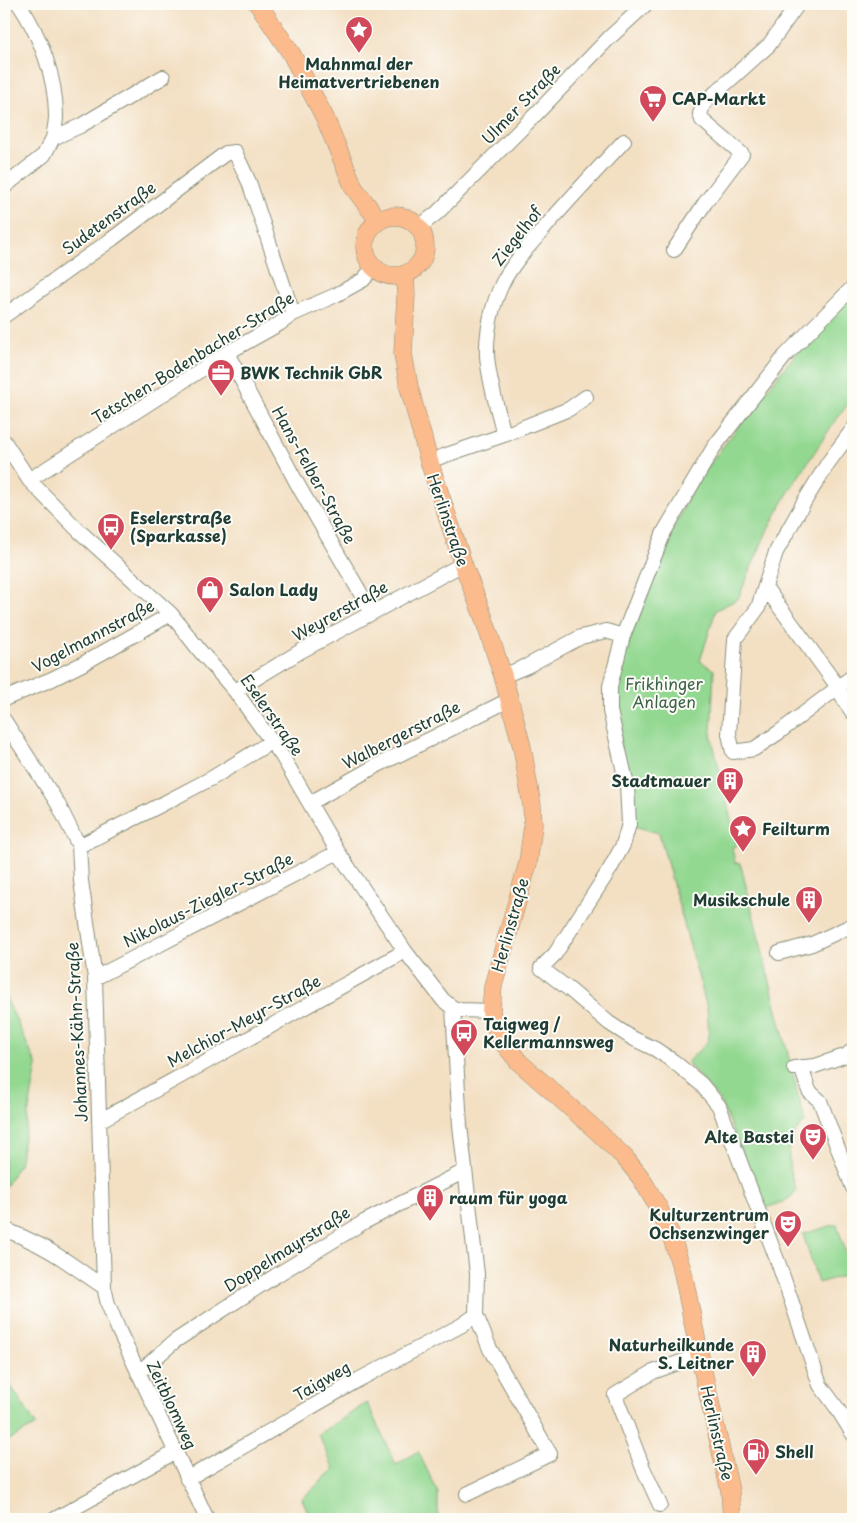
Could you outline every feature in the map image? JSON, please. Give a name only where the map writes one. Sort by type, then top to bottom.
[{"type":"main road","points":[[258,4],[291,53],[324,118],[354,188],[379,221]]},
{"type":"main road","points":[[396,216],[404,217],[419,227],[424,235],[424,254],[420,263],[413,270],[405,274],[388,275],[374,267],[366,251],[366,242],[372,226],[387,217],[396,216]]},
{"type":"main road","name":"Herlinstraße","points":[[405,274],[404,354],[408,387],[429,461],[503,676],[522,747],[532,806],[533,825],[528,863],[493,986],[491,1011],[495,1029],[519,1062],[625,1158],[650,1192],[672,1238],[683,1272],[730,1491],[732,1519]]},
{"type":"street","points":[[4,187],[44,155],[53,138],[56,116],[51,77],[39,42],[19,4]]},
{"type":"street","name":"Ulmer Straße","points":[[419,227],[437,213],[609,38],[646,4]]},
{"type":"street","points":[[674,250],[705,203],[742,154],[702,120],[700,114],[704,103],[769,45],[798,4]]},
{"type":"street","points":[[53,138],[80,126],[163,77]]},
{"type":"street","name":"Ziegelhof","points":[[504,435],[487,355],[493,307],[502,284],[514,264],[547,224],[624,141]]},
{"type":"street","name":"Sudetenstraße","points":[[4,316],[112,239],[226,153],[235,152],[249,182],[293,314]]},
{"type":"street","name":"Tetschen-Bodenbacher-Straße","points":[[28,480],[227,353],[293,314],[362,280],[374,267]]},
{"type":"street","points":[[853,287],[785,356],[714,447],[664,532],[623,636],[610,686],[610,711],[627,785],[628,824],[623,846],[555,954],[541,968],[609,1023],[673,1061],[700,1084],[719,1106],[779,1266],[820,1386],[837,1408],[853,1434]]},
{"type":"street","name":"Hans-Felber-Straße","points":[[227,353],[299,487],[372,613]]},
{"type":"street","points":[[429,461],[504,435],[569,409],[586,397]]},
{"type":"street","points":[[853,429],[828,463],[776,552],[758,608],[735,639],[729,734],[733,752],[754,749],[853,676]]},
{"type":"street","name":"Eselerstraße","points":[[4,441],[28,480],[78,530],[171,614],[235,691],[282,756],[338,852],[404,951],[443,1000],[453,1008]]},
{"type":"street","name":"Weyrerstraße","points":[[235,691],[301,651],[463,564]]},
{"type":"street","points":[[765,587],[838,687],[853,713]]},
{"type":"street","name":"Vogelmannstraße","points":[[4,699],[84,663],[171,614]]},
{"type":"street","points":[[503,676],[527,666],[581,637],[606,631],[623,636]]},
{"type":"street","name":"Walbergerstraße","points":[[310,803],[374,767],[509,700]]},
{"type":"street","name":"Johannes-Kähn-Straße","points":[[4,720],[58,804],[79,846],[95,978],[104,1287],[108,1304]]},
{"type":"street","points":[[79,846],[149,812],[212,778],[272,742]]},
{"type":"street","name":"Nikolaus-Ziegler-Straße","points":[[95,978],[338,852]]},
{"type":"street","points":[[779,953],[812,944],[853,925]]},
{"type":"street","name":"Melchior-Meyr-Straße","points":[[99,1121],[219,1056],[404,951]]},
{"type":"street","points":[[467,1494],[550,1454],[490,1349],[476,1315],[477,1274],[460,1116],[453,1008],[466,1011],[491,1011]]},
{"type":"street","points":[[853,1050],[847,1055],[815,1066],[797,1067],[809,1091],[820,1101],[853,1188]]},
{"type":"street","name":"Doppelmayrstraße","points":[[138,1373],[175,1341],[275,1276],[364,1222],[465,1171]]},
{"type":"street","points":[[4,1229],[30,1240],[62,1258],[104,1287]]},
{"type":"street","name":"Zeitblomweg","points":[[108,1304],[138,1373],[207,1519]]},
{"type":"street","name":"Taigweg","points":[[187,1479],[358,1380],[462,1325],[476,1315]]},
{"type":"street","points":[[660,1505],[615,1395],[653,1372],[700,1355]]},
{"type":"street","points":[[55,1519],[175,1452]]},
{"type":"green space","name":"Frikhinger Anlagen","points":[[853,291],[853,397],[789,491],[767,531],[738,599],[716,610],[700,661],[714,670],[711,734],[737,846],[732,847],[735,863],[740,862],[805,1122],[798,1129],[790,1145],[789,1163],[796,1190],[787,1200],[765,1208],[720,1101],[687,1062],[708,1041],[707,1008],[659,833],[630,825],[617,713],[617,689],[623,657],[629,641],[671,534],[692,490],[718,453],[788,363]]},
{"type":"green space","points":[[4,993],[37,1066],[19,1165],[4,1188]]},
{"type":"green space","points":[[837,1224],[852,1273],[818,1283],[803,1234]]},
{"type":"green space","points":[[4,1375],[36,1425],[4,1443]]},
{"type":"green space","points":[[367,1403],[396,1465],[418,1451],[438,1493],[438,1519],[350,1519],[340,1517],[311,1519],[302,1499],[334,1469],[318,1434]]},
{"type":"place","name":"Mahnmal der Heimatvertriebenen","points":[[359,54]]},
{"type":"place","name":"CAP-Markt","points":[[653,123]]},
{"type":"place","name":"BWK Technik GbR","points":[[221,397]]},
{"type":"place","name":"Eselerstraße (Sparkasse)","points":[[111,551]]},
{"type":"place","name":"Salon Lady","points":[[210,614]]},
{"type":"place","name":"Stadtmauer","points":[[730,805]]},
{"type":"place","name":"Feilturm","points":[[743,853]]},
{"type":"place","name":"Musikschule","points":[[809,924]]},
{"type":"place","name":"Taigweg / Kellermannsweg","points":[[464,1057]]},
{"type":"place","name":"Alte Bastei","points":[[813,1161]]},
{"type":"place","name":"raum für yoga","points":[[430,1222]]},
{"type":"place","name":"Kulturzentrum Ochsenzwinger","points":[[788,1248]]},
{"type":"place","name":"Naturheilkunde S. Leitner","points":[[753,1378]]},
{"type":"place","name":"Shell","points":[[756,1476]]}]
